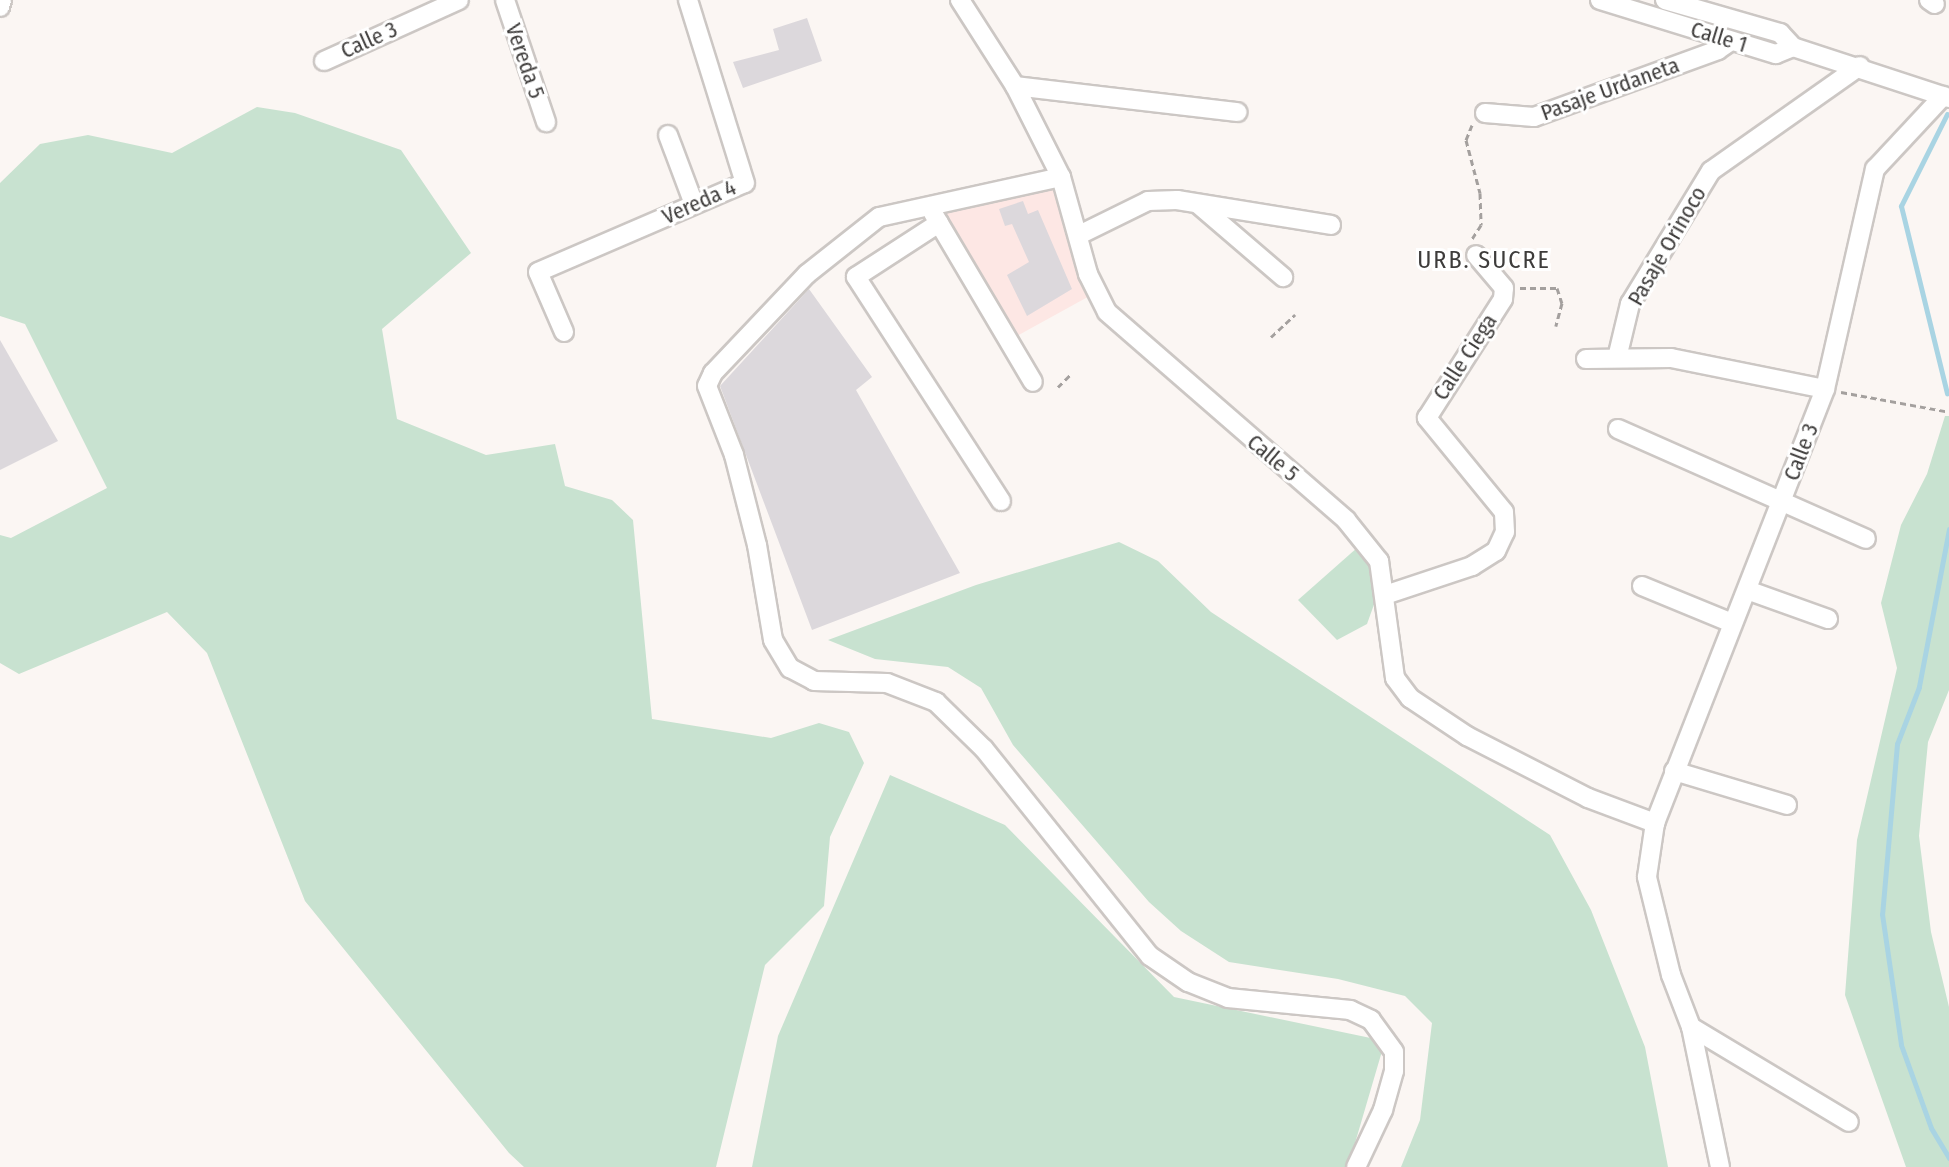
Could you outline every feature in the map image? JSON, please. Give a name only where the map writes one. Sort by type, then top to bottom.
[{"type":"street","points":[[0,7],[2,0]]},
{"type":"street","name":"Calle 3","points":[[324,61],[459,0]]},
{"type":"street","name":"Vereda 5","points":[[505,0],[546,122]]},
{"type":"street","name":"Vereda 4","points":[[564,332],[538,272],[745,183],[688,0]]},
{"type":"street","name":"Calle 5","points":[[960,0],[1015,86],[1061,177],[1088,274],[1107,312],[1346,520],[1379,561],[1395,678],[1410,698],[1508,757],[1588,798],[1655,823]]},
{"type":"street","name":"Calle 1","points":[[1600,0],[1776,54],[1793,47]]},
{"type":"street","name":"Calle 1","points":[[1665,0],[1780,33],[1793,47],[1860,66],[1946,97]]},
{"type":"street","name":"Pasaje Urdaneta","points":[[1479,117],[1534,117],[1718,50],[1731,41]]},
{"type":"street","name":"Pasaje Orinoco","points":[[1617,358],[1630,304],[1711,171],[1860,66]]},
{"type":"street","points":[[1015,86],[1237,112]]},
{"type":"street","name":"Calle 3","points":[[1720,1167],[1691,1027],[1671,975],[1647,877],[1655,823],[1825,389],[1875,169],[1946,97]]},
{"type":"street","points":[[668,135],[694,204]]},
{"type":"street","points":[[1061,177],[879,217],[851,238],[739,341],[707,386],[738,470],[773,640],[790,668],[814,681],[887,683],[936,702],[984,749],[1150,956],[1188,982],[1228,998],[1350,1010],[1371,1020],[1394,1052],[1394,1071],[1383,1110],[1356,1167]]},
{"type":"street","points":[[1079,235],[1148,201],[1199,205],[1331,225]]},
{"type":"street","points":[[928,205],[1033,382]]},
{"type":"street","points":[[1199,205],[1283,277]]},
{"type":"street","points":[[939,223],[856,277],[1001,501]]},
{"type":"street","name":"Calle Ciega","points":[[1385,595],[1472,566],[1496,551],[1505,532],[1497,502],[1429,422],[1427,413],[1468,359],[1504,288],[1470,250]]},
{"type":"street","points":[[1586,359],[1671,358],[1825,389]]},
{"type":"street","points":[[1618,429],[1866,539]]},
{"type":"street","points":[[1642,586],[1732,623]]},
{"type":"street","points":[[1747,590],[1828,619]]},
{"type":"street","points":[[1674,771],[1787,805]]},
{"type":"street","points":[[1691,1027],[1849,1122]]},
{"type":"path","points":[[1470,250],[1481,225],[1480,193],[1466,140],[1479,117]]},
{"type":"path","points":[[1504,288],[1557,288],[1562,303],[1556,326]]},
{"type":"path","points":[[1271,337],[1295,315]]},
{"type":"path","points":[[1058,387],[1070,375]]},
{"type":"path","points":[[1825,389],[1945,411]]},
{"type":"shaded area","points":[[1061,177],[1095,293],[1008,341],[936,203]]},
{"type":"green space","points":[[257,107],[295,113],[401,150],[471,253],[382,329],[397,419],[486,455],[555,444],[565,486],[612,500],[633,520],[652,719],[771,738],[819,723],[849,732],[864,763],[830,837],[824,906],[765,965],[716,1167],[524,1167],[509,1153],[305,901],[207,653],[167,612],[19,674],[0,663],[0,535],[11,538],[107,488],[25,324],[0,316],[0,183],[40,144],[88,135],[172,153]]},
{"type":"green space","points":[[1945,416],[1949,416],[1949,690],[1928,742],[1919,836],[1931,932],[1949,1007],[1949,1167],[1906,1167],[1845,995],[1857,840],[1897,668],[1881,603],[1901,525],[1927,474]]},
{"type":"green space","points":[[1119,542],[1158,561],[1211,612],[1550,835],[1591,910],[1645,1047],[1668,1167],[1401,1167],[1420,1120],[1432,1023],[1405,996],[1338,979],[1229,962],[1181,931],[1149,902],[1013,745],[981,688],[948,667],[875,659],[828,640],[976,585]]},
{"type":"green space","points":[[1358,547],[1372,561],[1381,585],[1367,624],[1337,640],[1298,600]]},
{"type":"green space","points":[[890,775],[1005,825],[1174,997],[1385,1041],[1348,1167],[752,1167],[778,1036]]},
{"type":"building","points":[[807,18],[822,61],[743,88],[733,62],[779,50],[773,29]]},
{"type":"building","points":[[1023,201],[1028,214],[1038,210],[1072,289],[1027,316],[1007,275],[1029,262],[1012,224],[1005,226],[999,209]]},
{"type":"building","points":[[809,289],[872,377],[856,390],[960,573],[812,630],[720,386]]},
{"type":"building","points":[[0,340],[58,441],[0,470]]},
{"type":"waterway","points":[[1947,114],[1901,206],[1947,393]]},
{"type":"waterway","points":[[1949,529],[1919,687],[1897,744],[1882,914],[1901,1045],[1931,1128],[1949,1158]]},
{"type":"district","name":"URB. SUCRE","points":[[1484,261]]}]
